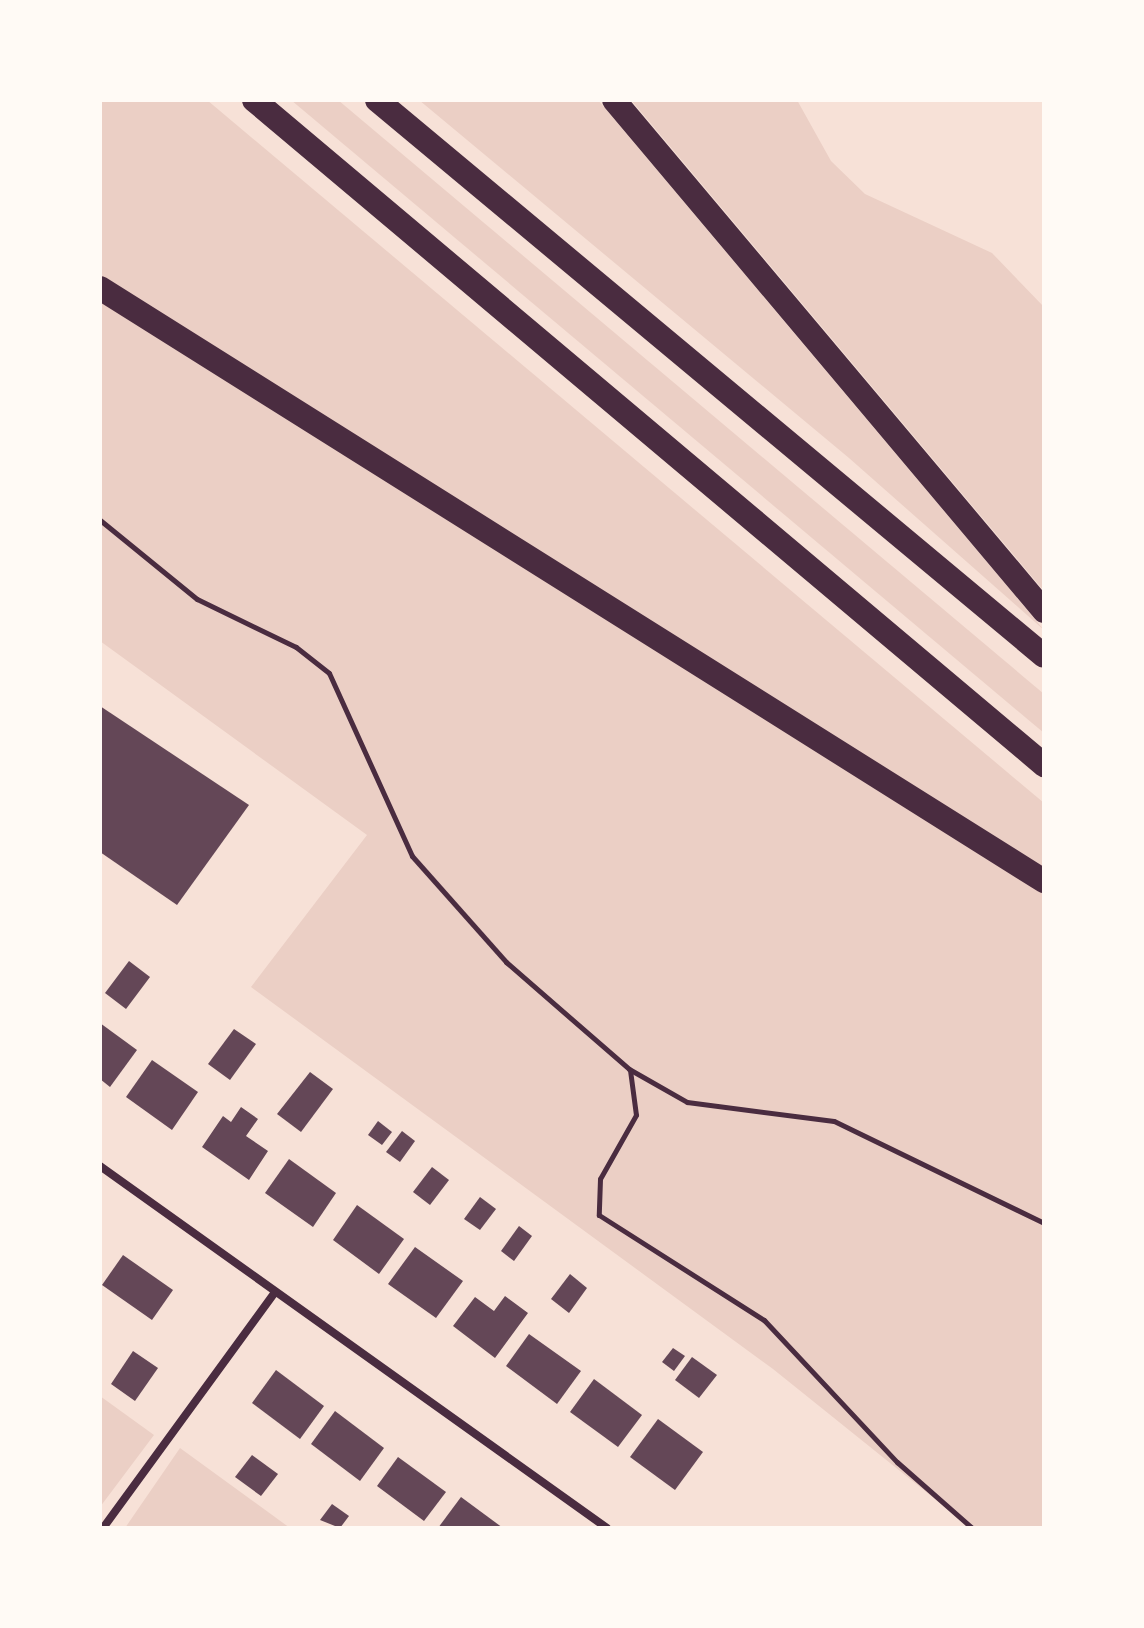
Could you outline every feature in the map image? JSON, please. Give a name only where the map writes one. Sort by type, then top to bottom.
[{"type":"highway","points":[[254,100],[1044,765]]},
{"type":"highway","points":[[377,100],[1044,656]]},
{"type":"highway","points":[[614,100],[1044,611]]},
{"type":"highway","points":[[100,288],[1044,881]]},
{"type":"street","points":[[100,1166],[607,1528]]},
{"type":"street","points":[[103,1528],[275,1292]]},
{"type":"path","points":[[100,520],[197,599],[296,647],[329,673],[412,856],[506,962],[629,1069],[681,1100],[834,1121],[1044,1223]]},
{"type":"path","points":[[629,1069],[636,1115],[600,1179],[599,1215],[764,1320],[897,1462],[972,1528]]},
{"type":"shaded area","points":[[100,100],[207,100],[1044,803],[1044,869],[100,276]]},
{"type":"shaded area","points":[[291,100],[338,100],[1044,694],[1044,733]]},
{"type":"shaded area","points":[[419,100],[598,100],[1044,630],[849,458]]},
{"type":"shaded area","points":[[631,100],[797,100],[831,161],[865,194],[992,253],[1044,307],[1044,591]]},
{"type":"shaded area","points":[[100,299],[1044,892],[1044,1528],[971,1528],[773,1369],[251,987],[367,835],[100,641]]},
{"type":"shaded area","points":[[100,1396],[154,1435],[100,1507]]},
{"type":"shaded area","points":[[180,1448],[290,1528],[125,1528]]},
{"type":"building","points":[[100,706],[249,805],[177,905],[100,852]]},
{"type":"building","points":[[129,961],[150,977],[126,1009],[105,993]]},
{"type":"building","points":[[100,1023],[137,1050],[110,1087],[100,1079]]},
{"type":"building","points":[[234,1029],[256,1044],[230,1080],[208,1064]]},
{"type":"building","points":[[152,1060],[198,1092],[172,1130],[126,1097]]},
{"type":"building","points":[[310,1072],[333,1089],[301,1132],[277,1114]]},
{"type":"building","points":[[241,1107],[258,1119],[246,1136],[268,1151],[249,1180],[202,1147],[223,1116],[231,1122]]},
{"type":"building","points":[[378,1121],[392,1132],[382,1145],[368,1135]]},
{"type":"building","points":[[402,1131],[415,1141],[400,1162],[386,1152]]},
{"type":"building","points":[[289,1159],[336,1193],[313,1227],[265,1193]]},
{"type":"building","points":[[432,1167],[449,1180],[430,1205],[413,1192]]},
{"type":"building","points":[[480,1197],[496,1209],[480,1230],[464,1219]]},
{"type":"building","points":[[357,1205],[404,1239],[379,1274],[333,1240]]},
{"type":"building","points":[[519,1226],[532,1236],[514,1261],[501,1251]]},
{"type":"building","points":[[415,1247],[463,1281],[436,1318],[388,1284]]},
{"type":"building","points":[[123,1255],[173,1290],[152,1320],[102,1285]]},
{"type":"building","points":[[570,1274],[587,1288],[569,1313],[551,1299]]},
{"type":"building","points":[[505,1296],[528,1313],[495,1358],[453,1326],[475,1297],[494,1311]]},
{"type":"building","points":[[529,1334],[581,1371],[557,1404],[506,1366]]},
{"type":"building","points":[[673,1348],[685,1356],[674,1371],[662,1362]]},
{"type":"building","points":[[133,1351],[158,1368],[135,1401],[111,1384]]},
{"type":"building","points":[[692,1357],[717,1375],[699,1398],[675,1380]]},
{"type":"building","points":[[276,1370],[324,1406],[300,1439],[252,1403]]},
{"type":"building","points":[[594,1379],[642,1415],[618,1447],[570,1412]]},
{"type":"building","points":[[335,1411],[384,1448],[360,1481],[311,1444]]},
{"type":"building","points":[[658,1419],[703,1452],[675,1490],[630,1457]]},
{"type":"building","points":[[252,1455],[278,1474],[261,1496],[235,1477]]},
{"type":"building","points":[[398,1457],[446,1492],[424,1521],[377,1486]]},
{"type":"building","points":[[461,1497],[503,1528],[438,1528]]},
{"type":"building","points":[[332,1504],[349,1516],[340,1528],[320,1520]]}]
